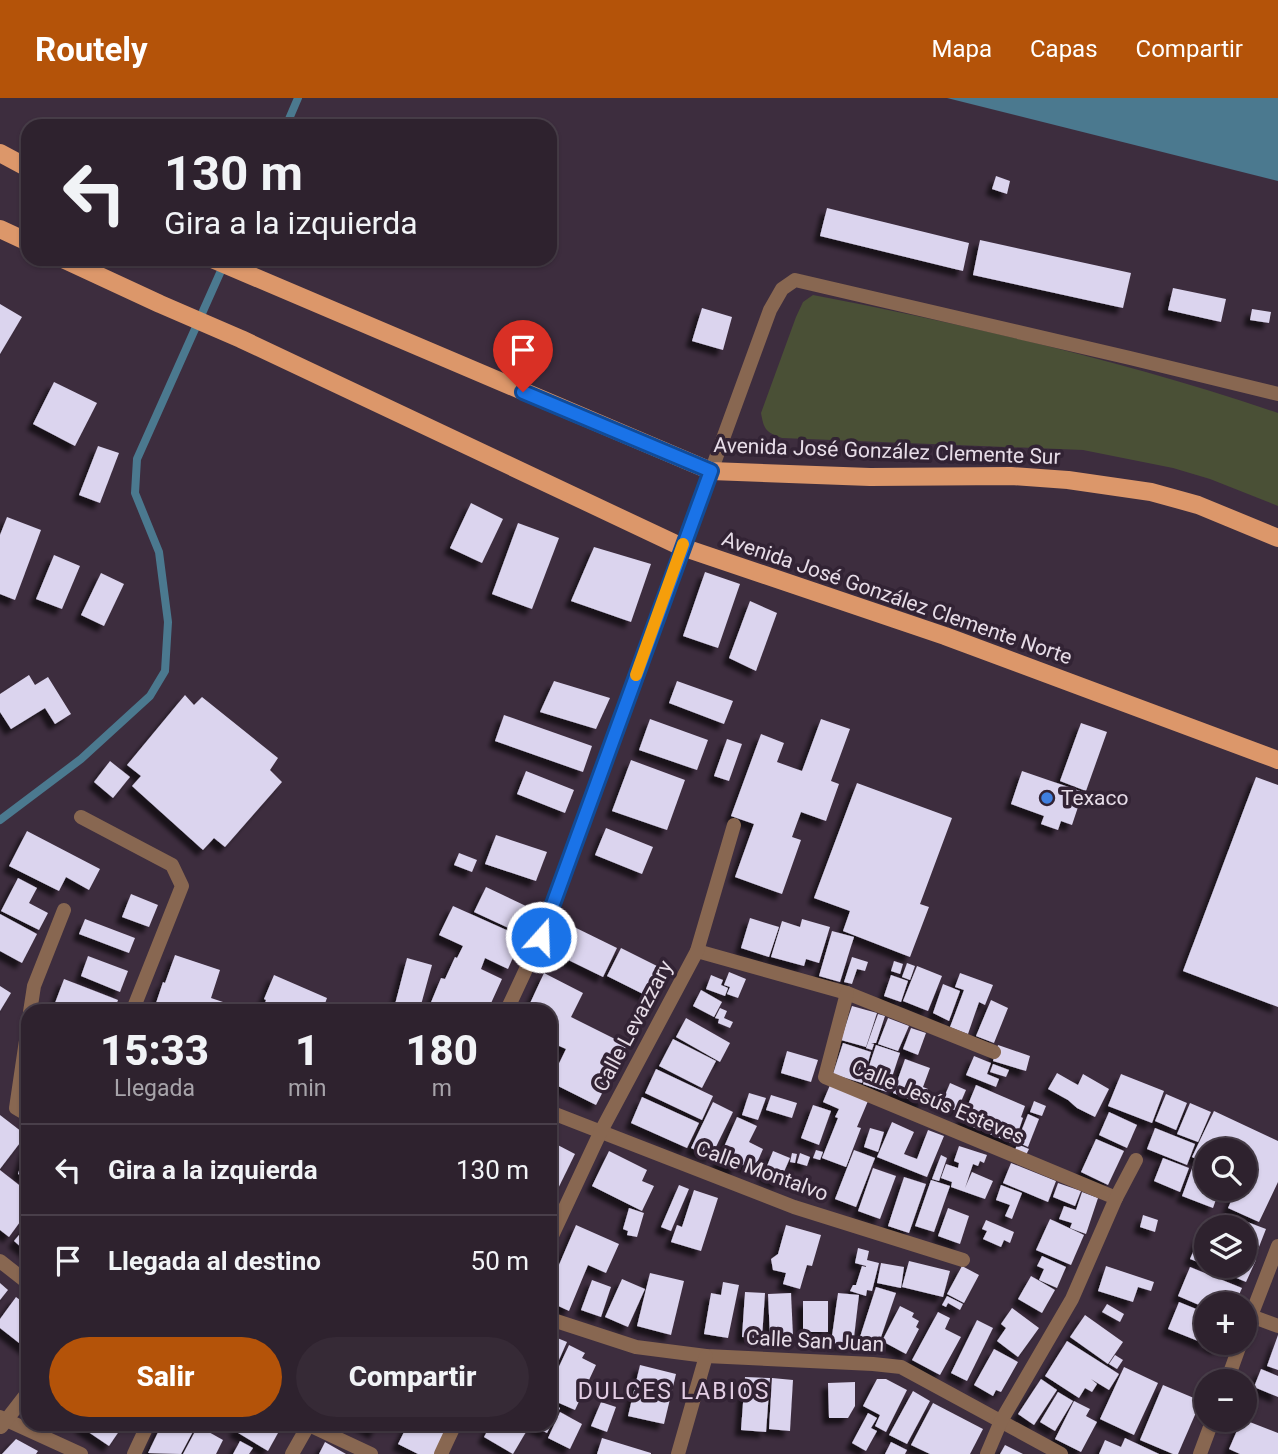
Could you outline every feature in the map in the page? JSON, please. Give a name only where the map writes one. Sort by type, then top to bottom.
[{"type":"main road","points":[[0,153],[21,164]]},
{"type":"main road","points":[[0,229],[21,239]]},
{"type":"main road","name":"Avenida José González Clemente Norte","points":[[78,266],[241,339],[682,547],[945,636],[1278,760]]},
{"type":"main road","name":"Avenida José González Clemente Sur","points":[[229,266],[711,471],[870,477],[1011,476],[1068,480],[1151,492],[1198,505],[1278,538]]},
{"type":"street","points":[[510,1004],[541,937],[770,310],[782,289],[795,280],[1278,394]]},
{"type":"street","points":[[81,817],[172,865],[182,886],[135,1004]]},
{"type":"street","name":"Calle Levazzary","points":[[557,1225],[600,1133],[697,951],[734,825]]},
{"type":"street","points":[[31,1004],[34,986],[65,910]]},
{"type":"street","points":[[697,951],[847,993],[994,1052]]},
{"type":"street","name":"Calle Jesús Esteves","points":[[847,993],[825,1077],[1116,1198]]},
{"type":"street","points":[[21,1074],[16,1108],[21,1111]]},
{"type":"street","name":"Calle Montalvo","points":[[557,1115],[794,1207],[963,1261]]},
{"type":"street","points":[[987,1454],[1001,1422],[1072,1299],[1116,1198],[1136,1160]]},
{"type":"street","points":[[1257,1300],[1278,1246]]},
{"type":"street","points":[[0,1261],[21,1278]]},
{"type":"street","points":[[1257,1318],[1278,1326]]},
{"type":"street","name":"Calle San Juan","points":[[557,1321],[636,1347],[706,1356],[901,1367],[1061,1454]]},
{"type":"street","points":[[678,1454],[706,1356]]},
{"type":"street","points":[[21,1400],[2,1421],[21,1429]]},
{"type":"street","points":[[26,1431],[81,1454]]},
{"type":"street","points":[[134,1454],[145,1431]]},
{"type":"street","points":[[292,1454],[305,1431]]},
{"type":"street","points":[[322,1431],[371,1454]]},
{"type":"street","points":[[441,1454],[452,1431]]},
{"type":"street","points":[[1200,1454],[1208,1432]]},
{"type":"green space","points":[[813,295],[1048,346],[1164,377],[1278,413],[1278,506],[1210,479],[1173,468],[1083,450],[777,436],[767,430],[761,413],[796,317],[803,302]]},
{"type":"water","points":[[947,98],[1278,98],[1278,181]]},
{"type":"building","points":[[996,176],[1010,181],[1007,194],[992,189]]},
{"type":"building","points":[[827,208],[969,243],[963,271],[820,236]]},
{"type":"building","points":[[980,240],[1131,273],[1123,308],[973,275]]},
{"type":"building","points":[[1173,288],[1226,299],[1221,322],[1168,310]]},
{"type":"building","points":[[0,304],[22,317],[0,354]]},
{"type":"building","points":[[702,308],[732,317],[723,350],[692,341]]},
{"type":"building","points":[[1252,309],[1271,312],[1269,323],[1250,320]]},
{"type":"building","points":[[54,382],[97,403],[75,446],[33,424]]},
{"type":"building","points":[[98,446],[119,453],[100,503],[79,495]]},
{"type":"building","points":[[471,503],[503,519],[482,563],[450,548]]},
{"type":"building","points":[[7,517],[41,530],[15,600],[0,594],[0,535]]},
{"type":"building","points":[[518,523],[559,538],[532,609],[492,594]]},
{"type":"building","points":[[594,547],[651,564],[631,622],[571,601]]},
{"type":"building","points":[[54,555],[80,566],[62,609],[36,599]]},
{"type":"building","points":[[705,572],[740,584],[718,648],[683,636]]},
{"type":"building","points":[[101,573],[124,584],[104,626],[81,615]]},
{"type":"building","points":[[750,601],[777,613],[756,671],[729,658]]},
{"type":"building","points":[[29,675],[35,685],[48,677],[71,714],[55,724],[45,708],[11,729],[0,712],[0,694]]},
{"type":"building","points":[[554,681],[610,698],[596,729],[540,712]]},
{"type":"building","points":[[677,681],[733,701],[724,724],[669,703]]},
{"type":"building","points":[[185,695],[194,705],[202,697],[278,758],[270,770],[282,782],[225,847],[214,838],[203,850],[132,786],[141,776],[127,765]]},
{"type":"building","points":[[504,715],[592,746],[583,772],[495,741]]},
{"type":"building","points":[[650,719],[708,740],[697,770],[639,750]]},
{"type":"building","points":[[821,719],[850,729],[831,781],[839,784],[826,821],[801,812],[792,837],[801,840],[782,894],[735,877],[754,824],[731,816],[761,734],[784,743],[777,762],[802,771]]},
{"type":"building","points":[[1081,723],[1107,732],[1086,791],[1060,781]]},
{"type":"building","points":[[727,739],[742,744],[729,781],[714,776]]},
{"type":"building","points":[[631,760],[685,780],[667,830],[612,811]]},
{"type":"building","points":[[110,761],[130,777],[113,798],[94,782]]},
{"type":"building","points":[[526,771],[574,790],[565,813],[517,794]]},
{"type":"building","name":"Texaco","points":[[1022,771],[1083,792],[1072,825],[1061,821],[1058,830],[1041,824],[1044,816],[1011,804]]},
{"type":"building","points":[[1256,777],[1278,785],[1278,1007],[1183,971]]},
{"type":"building","points":[[857,783],[952,818],[920,904],[929,907],[910,957],[843,931],[850,911],[814,898]]},
{"type":"building","points":[[606,828],[653,847],[642,874],[595,855]]},
{"type":"building","points":[[27,831],[100,869],[89,890],[66,877],[59,891],[9,866]]},
{"type":"building","points":[[496,835],[547,852],[536,881],[485,864]]},
{"type":"building","points":[[459,853],[477,860],[472,872],[454,865]]},
{"type":"building","points":[[18,878],[37,888],[29,903],[48,913],[39,930],[1,911]]},
{"type":"building","points":[[486,887],[526,906],[515,931],[474,912]]},
{"type":"building","points":[[131,894],[158,905],[149,927],[122,917]]},
{"type":"building","points":[[453,906],[522,937],[508,969],[485,958],[481,969],[502,979],[491,1004],[430,1004],[441,978],[445,979],[463,946],[439,935]]},
{"type":"building","points":[[0,914],[37,934],[22,963],[0,951]]},
{"type":"building","points":[[750,918],[779,927],[769,957],[741,948]]},
{"type":"building","points":[[85,919],[135,938],[129,953],[79,934]]},
{"type":"building","points":[[802,919],[830,927],[819,963],[806,959],[804,966],[771,957],[782,921],[800,927]]},
{"type":"building","points":[[566,923],[617,948],[603,977],[552,952]]},
{"type":"building","points":[[832,931],[854,937],[840,982],[819,976]]},
{"type":"building","points":[[621,948],[667,971],[653,999],[607,976]]},
{"type":"building","points":[[175,955],[220,970],[211,998],[222,1004],[156,1004],[163,982],[165,983]]},
{"type":"building","points":[[88,956],[128,971],[120,992],[81,976]]},
{"type":"building","points":[[852,957],[868,962],[865,971],[857,969],[852,984],[844,982]]},
{"type":"building","points":[[407,958],[432,965],[421,1004],[395,1004]]},
{"type":"building","points":[[894,961],[903,964],[900,974],[891,971]]},
{"type":"building","points":[[907,963],[915,966],[910,980],[902,977]]},
{"type":"building","points":[[917,966],[942,976],[928,1011],[903,1001]]},
{"type":"building","points":[[729,972],[746,979],[738,998],[727,994],[730,987],[724,985]]},
{"type":"building","points":[[544,973],[583,993],[571,1017],[627,1045],[596,1105],[557,1086],[557,1068],[566,1049],[557,1045],[557,1004],[530,1004]]},
{"type":"building","points":[[960,973],[993,985],[985,1005],[979,1002],[968,1034],[950,1027],[964,990],[955,987]]},
{"type":"building","points":[[274,975],[327,998],[325,1004],[265,1004],[264,999]]},
{"type":"building","points":[[711,975],[723,980],[721,985],[728,988],[725,996],[706,989]]},
{"type":"building","points":[[891,975],[908,981],[901,1002],[884,996]]},
{"type":"building","points":[[64,979],[118,1000],[117,1004],[55,1003]]},
{"type":"building","points":[[943,984],[960,991],[949,1021],[933,1013]]},
{"type":"building","points":[[0,986],[11,993],[0,1011]]},
{"type":"building","points":[[701,990],[722,1002],[714,1017],[693,1006]]},
{"type":"building","points":[[991,1000],[1008,1008],[994,1043],[976,1036]]},
{"type":"building","points":[[852,1006],[877,1013],[866,1047],[841,1040]]},
{"type":"building","points":[[720,1008],[727,1011],[724,1018],[733,1022],[730,1028],[718,1023],[719,1019],[715,1018]]},
{"type":"building","points":[[878,1014],[885,1016],[876,1043],[871,1043],[874,1044],[872,1050],[866,1048]]},
{"type":"building","points":[[686,1018],[730,1043],[720,1062],[676,1037]]},
{"type":"building","points":[[888,1018],[909,1026],[898,1051],[878,1044]]},
{"type":"building","points":[[911,1028],[926,1033],[918,1055],[903,1049]]},
{"type":"building","points":[[673,1039],[716,1061],[702,1088],[659,1066]]},
{"type":"building","points":[[843,1043],[871,1052],[862,1083],[833,1074]]},
{"type":"building","points":[[876,1045],[900,1053],[887,1092],[863,1084]]},
{"type":"building","points":[[998,1045],[1030,1056],[1026,1071],[993,1061]]},
{"type":"building","points":[[787,1051],[818,1060],[811,1082],[781,1073]]},
{"type":"building","points":[[974,1056],[991,1063],[987,1074],[999,1079],[996,1087],[966,1075]]},
{"type":"building","points":[[905,1059],[930,1068],[923,1087],[928,1089],[923,1104],[893,1093]]},
{"type":"building","points":[[993,1064],[1009,1070],[1006,1077],[990,1072]]},
{"type":"building","points":[[656,1069],[713,1096],[702,1120],[645,1093]]},
{"type":"building","points":[[1057,1073],[1078,1085],[1083,1074],[1109,1089],[1095,1117],[1048,1089]]},
{"type":"building","points":[[1121,1074],[1164,1091],[1152,1123],[1108,1106]]},
{"type":"building","points":[[950,1083],[966,1090],[957,1111],[941,1105]]},
{"type":"building","points":[[830,1085],[868,1101],[857,1127],[861,1128],[846,1167],[822,1158],[839,1109],[823,1102]]},
{"type":"building","points":[[976,1085],[1025,1106],[1014,1144],[961,1122]]},
{"type":"building","points":[[749,1093],[766,1098],[758,1120],[742,1115]]},
{"type":"building","points":[[1166,1094],[1187,1103],[1176,1130],[1155,1121]]},
{"type":"building","points":[[771,1095],[797,1103],[792,1118],[766,1110]]},
{"type":"building","points":[[642,1097],[699,1123],[687,1148],[631,1123]]},
{"type":"building","points":[[1034,1101],[1046,1106],[1042,1116],[1030,1112]]},
{"type":"building","points":[[713,1102],[733,1112],[711,1157],[691,1148]]},
{"type":"building","points":[[1190,1103],[1211,1112],[1200,1138],[1194,1138],[1194,1140],[1177,1134]]},
{"type":"building","points":[[813,1105],[831,1111],[819,1145],[801,1138]]},
{"type":"building","points":[[1214,1111],[1278,1141],[1278,1182],[1259,1222],[1257,1215],[1244,1215],[1228,1208],[1231,1201],[1257,1201],[1257,1138],[1201,1138]]},
{"type":"building","points":[[1109,1112],[1137,1125],[1127,1148],[1099,1135]]},
{"type":"building","points":[[1028,1114],[1039,1119],[1028,1147],[1017,1142]]},
{"type":"building","points":[[0,1115],[21,1131],[21,1142],[0,1169]]},
{"type":"building","points":[[737,1117],[757,1126],[749,1142],[763,1149],[754,1170],[738,1163],[735,1171],[717,1163]]},
{"type":"building","points":[[892,1122],[914,1132],[904,1154],[917,1159],[928,1130],[944,1136],[927,1177],[877,1157]]},
{"type":"building","points":[[870,1128],[884,1132],[878,1152],[864,1147]]},
{"type":"building","points":[[1155,1128],[1194,1144],[1187,1165],[1147,1149]]},
{"type":"building","points":[[1096,1139],[1124,1151],[1108,1185],[1081,1172]]},
{"type":"building","points":[[1017,1144],[1029,1149],[1026,1155],[1015,1151]]},
{"type":"building","points":[[557,1145],[575,1154],[557,1191]]},
{"type":"building","points":[[959,1146],[987,1155],[984,1163],[980,1161],[978,1166],[973,1164],[965,1188],[972,1172],[993,1181],[985,1199],[951,1187],[952,1182],[941,1178],[946,1164],[958,1168],[959,1163],[954,1161]]},
{"type":"building","points":[[816,1150],[823,1152],[820,1160],[813,1158]]},
{"type":"building","points":[[854,1150],[875,1158],[856,1207],[835,1199]]},
{"type":"building","points":[[609,1151],[647,1170],[642,1181],[654,1186],[642,1211],[592,1186]]},
{"type":"building","points":[[773,1151],[790,1158],[779,1183],[763,1176]]},
{"type":"building","points":[[792,1153],[797,1154],[795,1163],[790,1162]]},
{"type":"building","points":[[800,1153],[810,1157],[807,1166],[797,1163]]},
{"type":"building","points":[[941,1155],[947,1158],[939,1181],[932,1179]]},
{"type":"building","points":[[1163,1158],[1189,1168],[1180,1192],[1154,1181]]},
{"type":"building","points":[[1011,1163],[1056,1181],[1048,1202],[1003,1183]]},
{"type":"building","points":[[1194,1163],[1194,1201],[1182,1196]]},
{"type":"building","points":[[873,1168],[896,1176],[880,1219],[858,1211]]},
{"type":"building","points":[[0,1170],[21,1186],[21,1221],[9,1237],[0,1230]]},
{"type":"building","points":[[904,1177],[926,1184],[909,1233],[888,1226]]},
{"type":"building","points":[[931,1180],[950,1186],[934,1232],[915,1226]]},
{"type":"building","points":[[1058,1183],[1081,1191],[1075,1206],[1053,1197]]},
{"type":"building","points":[[679,1185],[689,1189],[671,1231],[661,1227]]},
{"type":"building","points":[[1001,1185],[1022,1193],[1012,1219],[1005,1216],[1010,1205],[996,1200]]},
{"type":"building","points":[[694,1190],[718,1198],[701,1251],[671,1242],[677,1225],[682,1227]]},
{"type":"building","points":[[1082,1192],[1098,1198],[1086,1234],[1070,1228],[1072,1223],[1059,1219],[1064,1206],[1076,1210]]},
{"type":"building","points":[[1195,1201],[1215,1201],[1213,1208]]},
{"type":"building","points":[[629,1208],[644,1213],[637,1237],[627,1235],[628,1231],[623,1229]]},
{"type":"building","points":[[948,1208],[969,1216],[960,1244],[938,1236]]},
{"type":"building","points":[[1143,1215],[1158,1220],[1155,1232],[1140,1227]]},
{"type":"building","points":[[1050,1219],[1084,1235],[1071,1265],[1036,1250]]},
{"type":"building","points":[[986,1220],[1014,1232],[1010,1243],[1004,1240],[1001,1247],[983,1239],[987,1231],[982,1229]]},
{"type":"building","points":[[576,1225],[619,1244],[606,1273],[588,1265],[569,1311],[557,1305],[557,1270]]},
{"type":"building","points":[[786,1225],[821,1235],[812,1266],[807,1265],[800,1289],[783,1284],[786,1273],[773,1270],[771,1259],[778,1254]]},
{"type":"building","points":[[1257,1226],[1266,1229],[1257,1252]]},
{"type":"building","points":[[21,1232],[21,1247],[14,1241]]},
{"type":"building","points":[[858,1248],[869,1251],[867,1260],[879,1263],[872,1291],[867,1290],[866,1296],[850,1291],[853,1285],[856,1285],[862,1266],[866,1267],[855,1263]]},
{"type":"building","points":[[1042,1256],[1066,1267],[1057,1288],[1039,1280],[1044,1269],[1037,1266]]},
{"type":"building","points":[[909,1261],[950,1271],[943,1297],[902,1287]]},
{"type":"building","points":[[881,1263],[904,1267],[901,1288],[877,1283]]},
{"type":"building","points":[[962,1266],[979,1275],[964,1303],[947,1294]]},
{"type":"building","points":[[1106,1266],[1154,1282],[1151,1291],[1138,1287],[1133,1302],[1098,1291]]},
{"type":"building","points":[[1190,1267],[1194,1269],[1194,1278],[1217,1278],[1242,1288],[1240,1292],[1194,1292],[1194,1303],[1178,1296]]},
{"type":"building","points":[[650,1273],[684,1281],[671,1335],[637,1326]]},
{"type":"building","points":[[1031,1276],[1055,1290],[1042,1313],[1018,1299]]},
{"type":"building","points":[[622,1279],[645,1289],[628,1327],[605,1317]]},
{"type":"building","points":[[592,1280],[611,1287],[601,1317],[581,1310]]},
{"type":"building","points":[[723,1282],[739,1285],[728,1338],[704,1334],[711,1293],[721,1295]]},
{"type":"building","points":[[0,1283],[8,1290],[0,1300]]},
{"type":"building","points":[[876,1287],[896,1293],[878,1346],[859,1340]]},
{"type":"building","points":[[745,1292],[765,1293],[762,1338],[742,1337]]},
{"type":"building","points":[[791,1293],[793,1336],[770,1337],[768,1294]]},
{"type":"building","points":[[838,1293],[859,1295],[853,1346],[831,1343]]},
{"type":"building","points":[[947,1296],[963,1304],[960,1310],[948,1303],[946,1307],[942,1305]]},
{"type":"building","points":[[16,1297],[21,1301],[21,1344],[0,1328],[0,1319]]},
{"type":"building","points":[[803,1301],[828,1301],[828,1332],[803,1332]]},
{"type":"building","points":[[1179,1302],[1194,1308],[1194,1339],[1168,1329]]},
{"type":"building","points":[[1107,1304],[1124,1314],[1120,1322],[1102,1312]]},
{"type":"building","points":[[900,1306],[914,1313],[912,1317],[919,1321],[916,1327],[919,1329],[906,1354],[882,1341]]},
{"type":"building","points":[[1012,1308],[1039,1328],[1018,1357],[997,1341],[1006,1328],[1001,1324]]},
{"type":"building","points":[[938,1312],[950,1318],[945,1329],[961,1337],[940,1375],[912,1360]]},
{"type":"building","points":[[1085,1315],[1123,1342],[1108,1364],[1070,1337]]},
{"type":"building","points":[[977,1320],[993,1328],[967,1381],[951,1373]]},
{"type":"building","points":[[1278,1335],[1278,1370],[1267,1366]]},
{"type":"building","points":[[557,1338],[567,1342],[557,1364]]},
{"type":"building","points":[[1067,1341],[1119,1374],[1109,1390],[1091,1379],[1097,1384],[1092,1392],[1085,1388],[1079,1398],[1045,1376]]},
{"type":"building","points":[[569,1345],[585,1353],[582,1358],[596,1365],[575,1410],[557,1402],[557,1371]]},
{"type":"building","points":[[994,1349],[1018,1362],[1001,1392],[996,1390],[993,1396],[974,1385]]},
{"type":"building","points":[[1115,1355],[1123,1360],[1117,1369],[1109,1364]]},
{"type":"building","points":[[640,1365],[676,1374],[664,1424],[628,1416]]},
{"type":"building","points":[[1124,1367],[1158,1383],[1134,1435],[1100,1419]]},
{"type":"building","points":[[1261,1369],[1278,1376],[1278,1397],[1257,1388]]},
{"type":"building","points":[[745,1377],[770,1378],[766,1432],[741,1430]]},
{"type":"building","points":[[772,1378],[793,1380],[790,1431],[769,1429]]},
{"type":"building","points":[[877,1379],[886,1379],[907,1390],[886,1432],[875,1426],[880,1415],[863,1406]]},
{"type":"building","points":[[1041,1379],[1057,1390],[1034,1425],[1018,1414]]},
{"type":"building","points":[[855,1382],[855,1406],[848,1418],[829,1418],[828,1383]]},
{"type":"building","points":[[1163,1385],[1194,1398],[1194,1417],[1178,1454],[1140,1440]]},
{"type":"building","points":[[913,1391],[930,1401],[907,1444],[889,1435]]},
{"type":"building","points":[[1058,1392],[1073,1401],[1055,1431],[1040,1422]]},
{"type":"building","points":[[1074,1401],[1090,1409],[1086,1416],[1097,1422],[1081,1452],[1055,1439]]},
{"type":"building","points":[[601,1402],[616,1407],[607,1432],[591,1426]]},
{"type":"building","points":[[933,1403],[983,1429],[970,1454],[930,1454],[911,1445]]},
{"type":"building","points":[[560,1412],[582,1424],[570,1449],[548,1438],[551,1431],[557,1431]]},
{"type":"building","points":[[868,1413],[877,1418],[871,1428],[877,1431],[866,1451],[852,1443]]},
{"type":"building","points":[[1257,1425],[1278,1433],[1278,1454],[1240,1454],[1229,1449],[1236,1432],[1257,1432]]},
{"type":"building","points":[[87,1431],[119,1431],[109,1446]]},
{"type":"building","points":[[159,1431],[193,1431],[181,1454],[148,1453]]},
{"type":"building","points":[[195,1431],[207,1431],[223,1440],[216,1454],[183,1454]]},
{"type":"building","points":[[235,1431],[279,1431],[268,1451]]},
{"type":"building","points":[[404,1431],[451,1431],[440,1454],[418,1454],[398,1444]]},
{"type":"building","points":[[487,1431],[526,1432],[513,1454],[484,1437]]},
{"type":"building","points":[[602,1438],[651,1453],[651,1454],[597,1454]]},
{"type":"building","points":[[1125,1438],[1159,1454],[1099,1454],[1105,1440],[1121,1447]]},
{"type":"building","points":[[16,1439],[38,1451],[36,1454],[2,1454]]},
{"type":"building","points":[[240,1441],[253,1448],[249,1454],[233,1454]]},
{"type":"building","points":[[325,1442],[346,1454],[319,1454]]},
{"type":"building","points":[[891,1442],[907,1450],[905,1454],[885,1454]]},
{"type":"building","points":[[1005,1445],[1023,1454],[1000,1454]]},
{"type":"waterway","points":[[289,119],[298,98]]},
{"type":"waterway","points":[[0,820],[81,759],[150,696],[165,671],[168,622],[159,552],[135,493],[137,459],[223,266]]},
{"type":"slow traffic","points":[[636,675],[683,544]]},
{"type":"place","name":"Texaco","points":[[1047,798]]},
{"type":"district","name":"DULCES LABIOS","points":[[674,1391]]},
{"type":"route","points":[[523,392],[711,471],[541,937]]}]
